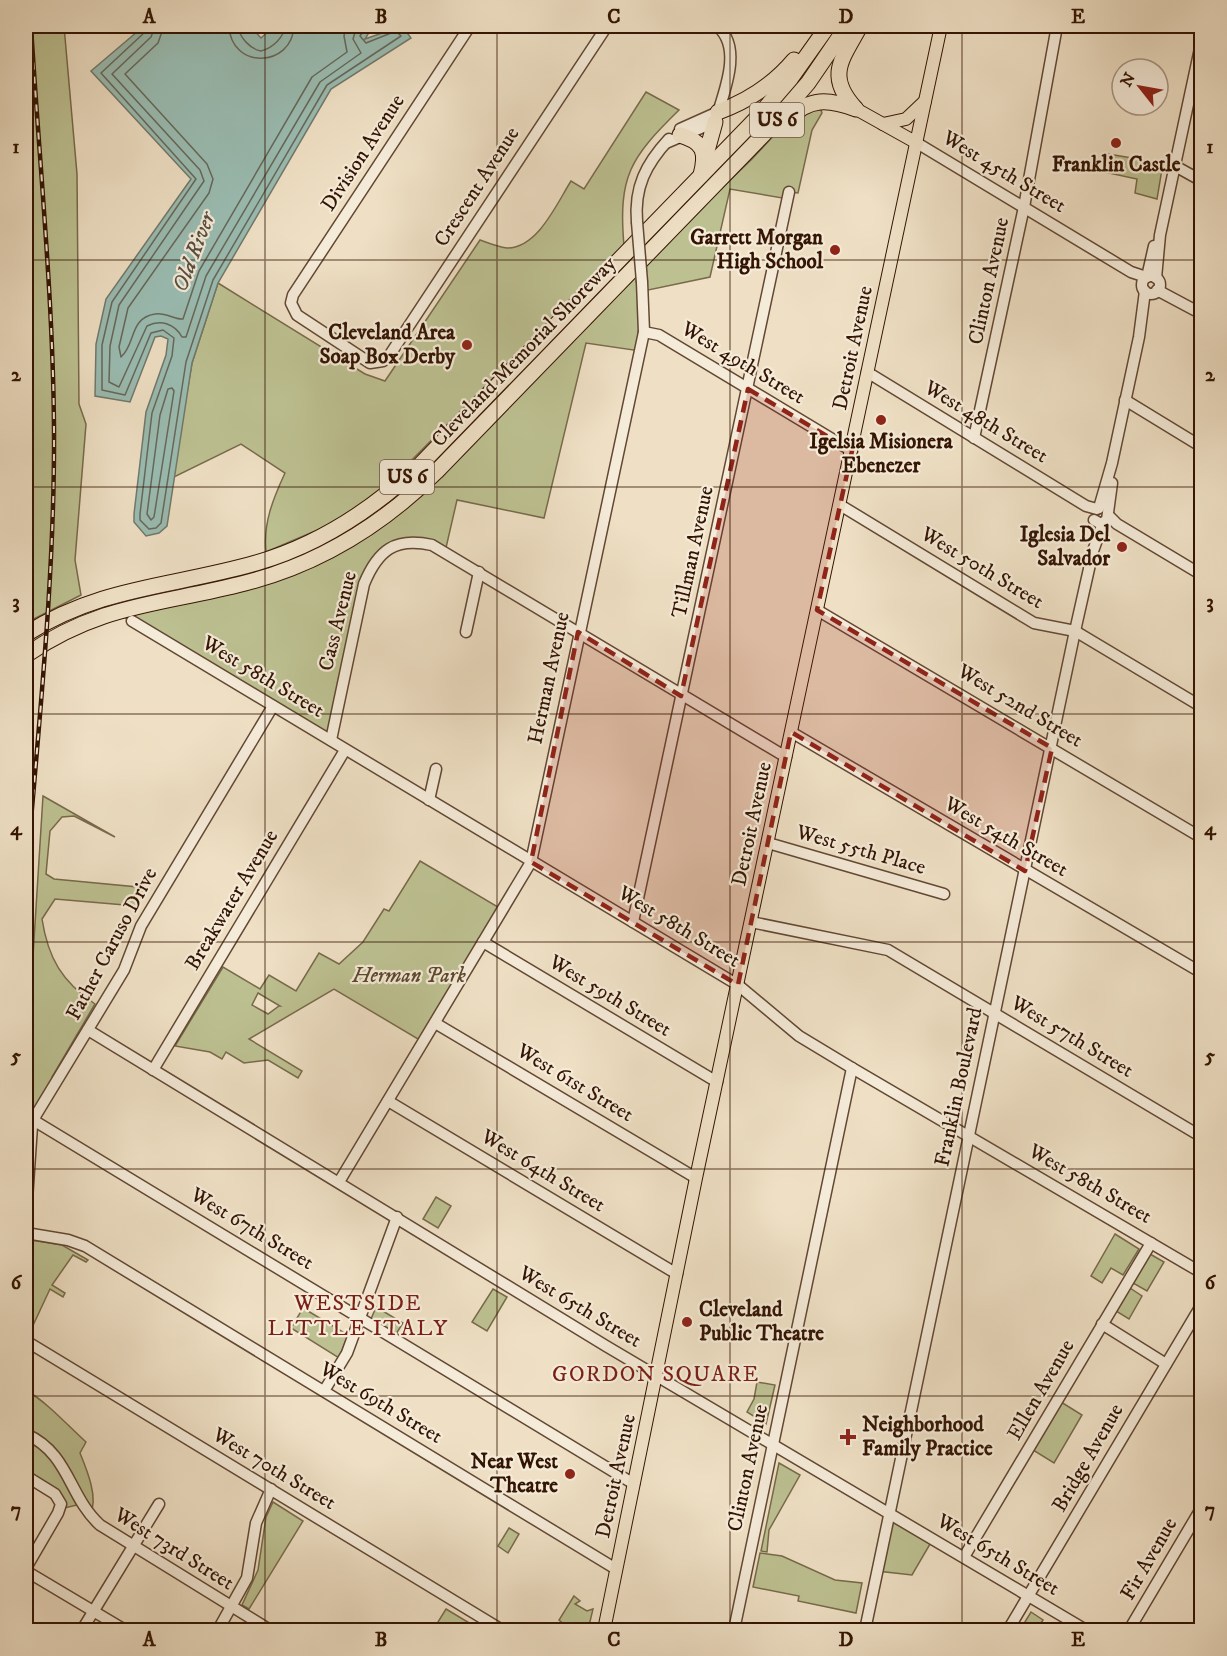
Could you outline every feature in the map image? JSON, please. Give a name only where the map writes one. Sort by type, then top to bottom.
[{"type":"highway","points":[[700,177],[717,117],[775,80],[794,61],[818,26]]},
{"type":"highway","name":"Cleveland Memorial Shoreway","points":[[26,634],[73,608],[111,594],[271,558],[321,537],[362,513],[420,465],[700,177],[783,89],[828,26]]},
{"type":"highway","name":"Cleveland Memorial Shoreway","points":[[26,655],[55,636],[96,617],[135,605],[272,576],[311,561],[362,533],[406,501],[696,205],[796,99],[847,26]]},
{"type":"highway","points":[[856,109],[842,92],[838,74],[841,61],[860,26]]},
{"type":"highway","points":[[696,205],[751,159],[802,107],[829,100],[856,109]]},
{"type":"highway","points":[[680,135],[696,142],[705,158]]},
{"type":"main road","name":"Detroit Avenue","points":[[604,1630],[696,1178],[941,26]]},
{"type":"main road","points":[[883,124],[906,120],[926,100]]},
{"type":"main road","name":"West 45th Street","points":[[856,109],[917,143]]},
{"type":"street","name":"Division Avenue","points":[[375,363],[370,363],[297,315],[291,303],[293,295],[470,26]]},
{"type":"street","name":"Crescent Avenue","points":[[375,363],[389,356],[607,26]]},
{"type":"street","points":[[717,26],[728,41],[730,55],[717,117]]},
{"type":"street","name":"Clinton Avenue","points":[[974,438],[1024,207],[1057,26]]},
{"type":"street","name":"Franklin Boulevard","points":[[865,1630],[1052,748],[1099,514],[1115,467],[1112,463],[1150,284],[1154,247],[1160,235],[1202,39]]},
{"type":"street","name":"Herman Avenue","points":[[666,143],[717,117]]},
{"type":"street","name":"Herman Avenue","points":[[339,1182],[531,862],[578,632],[644,332],[636,204],[640,182],[650,160],[684,126],[717,117]]},
{"type":"street","name":"West 45th Street","points":[[917,143],[1202,314]]},
{"type":"street","points":[[1175,166],[1202,181]]},
{"type":"street","name":"Tillman Avenue","points":[[633,922],[789,192]]},
{"type":"street","name":"West 49th Street","points":[[644,332],[659,335],[852,451]]},
{"type":"street","name":"West 48th Street","points":[[867,372],[1202,575]]},
{"type":"street","points":[[1125,399],[1202,447]]},
{"type":"street","name":"West 50th Street","points":[[840,506],[1034,622],[1076,631],[1202,707]]},
{"type":"street","name":"Cass Avenue","points":[[331,740],[364,584],[371,566],[386,551],[403,543],[418,542],[432,545],[478,572]]},
{"type":"street","points":[[466,632],[478,572],[786,757]]},
{"type":"street","name":"West 52nd Street","points":[[817,609],[1202,838]]},
{"type":"street","name":"West 58th Street","points":[[132,621],[738,985],[799,1036],[1202,1273]]},
{"type":"street","name":"Father Caruso Drive","points":[[26,1214],[33,1120],[124,970],[141,926],[273,706]]},
{"type":"street","name":"West 54th Street","points":[[791,732],[1202,973]]},
{"type":"street","name":"Breakwater Avenue","points":[[153,1070],[345,750]]},
{"type":"street","points":[[429,800],[436,769]]},
{"type":"street","name":"West 55th Place","points":[[768,843],[945,894]]},
{"type":"street","name":"West 57th Street","points":[[751,922],[888,950],[1202,1137]]},
{"type":"street","name":"West 59th Street","points":[[483,942],[717,1082]]},
{"type":"street","name":"West 61st Street","points":[[435,1023],[696,1178]]},
{"type":"street","name":"West 65th Street","points":[[88,1030],[657,1376],[1086,1630]]},
{"type":"street","name":"Clinton Avenue","points":[[734,1630],[852,1068]]},
{"type":"street","name":"West 64th Street","points":[[388,1101],[677,1274]]},
{"type":"street","name":"West 67th Street","points":[[33,1120],[634,1484]]},
{"type":"street","points":[[324,1391],[347,1353],[397,1217]]},
{"type":"street","name":"West 69th Street","points":[[26,1233],[68,1240],[86,1246],[616,1569]]},
{"type":"street","name":"Ellen Avenue","points":[[964,1557],[1151,1243]]},
{"type":"street","name":"Bridge Avenue","points":[[1008,1630],[1202,1304]]},
{"type":"street","points":[[1102,1324],[1166,1364]]},
{"type":"street","name":"West 70th Street","points":[[26,1341],[502,1630]]},
{"type":"street","name":"West 73rd Street","points":[[26,1434],[46,1446],[57,1457],[67,1472],[81,1504],[94,1521],[270,1630]]},
{"type":"street","points":[[26,1476],[55,1494],[61,1504],[26,1570],[125,1630]]},
{"type":"street","points":[[218,1630],[247,1578],[256,1522],[271,1490]]},
{"type":"street","points":[[82,1630],[159,1504]]},
{"type":"street","name":"Fir Avenue","points":[[1129,1630],[1202,1507]]},
{"type":"highlighted area","points":[[748,389],[852,451],[817,610],[1052,748],[1025,871],[791,732],[738,985],[531,862],[578,632],[681,696]]},
{"type":"green space","points":[[26,26],[64,26],[77,174],[79,404],[86,424],[75,560],[81,595],[26,623]]},
{"type":"green space","name":"Cleveland Area Soap Box Derby","points":[[646,92],[679,110],[649,142],[631,170],[623,202],[624,246],[386,486],[334,523],[266,552],[268,521],[285,473],[241,444],[172,478],[192,363],[218,283],[365,374],[385,381],[480,240],[507,248],[528,241],[537,233],[553,212],[571,181],[584,189]]},
{"type":"green space","points":[[818,101],[822,113],[812,130],[798,193],[789,192],[788,199],[730,189],[710,277],[643,291],[640,351],[586,343],[544,518],[457,500],[445,552],[403,543],[371,566],[331,740],[114,611],[230,587],[362,533],[751,160],[793,115]]},
{"type":"green space","points":[[1108,154],[1163,163],[1157,199],[1135,193],[1137,179],[1104,172]]},
{"type":"green space","points":[[32,660],[26,741],[26,664]]},
{"type":"green space","points":[[43,796],[115,837],[74,816],[62,817],[50,831],[46,874],[54,879],[148,888],[134,910],[125,905],[55,899],[42,919],[48,946],[58,968],[83,996],[95,1004],[52,1077],[57,1081],[36,1115],[26,1214],[26,974],[32,972]]},
{"type":"green space","name":"Herman Park","points":[[420,861],[503,910],[423,1042],[334,989],[249,1039],[302,1071],[298,1078],[268,1060],[244,1063],[226,1052],[222,1059],[210,1052],[175,1046],[223,967],[260,989],[269,975],[296,991],[319,953],[339,964],[363,942],[384,909],[389,911]],"holes":[[[258,993],[280,1006],[268,1014],[252,1005]]]},
{"type":"green space","points":[[436,1197],[451,1206],[438,1228],[423,1219]]},
{"type":"green space","points":[[1115,1234],[1139,1249],[1123,1275],[1111,1268],[1102,1283],[1091,1276]]},
{"type":"green space","points":[[31,1240],[62,1245],[88,1260],[86,1262],[73,1255],[52,1285],[65,1293],[63,1297],[50,1289],[29,1334],[26,1331]]},
{"type":"green space","points":[[1150,1254],[1164,1262],[1147,1291],[1133,1283]]},
{"type":"green space","points":[[1130,1288],[1142,1296],[1129,1319],[1116,1311]]},
{"type":"green space","points":[[493,1289],[507,1297],[487,1331],[472,1322]]},
{"type":"green space","points":[[376,1307],[403,1323],[396,1334],[371,1319]]},
{"type":"green space","points":[[303,1308],[348,1335],[339,1358],[291,1328]]},
{"type":"green space","points":[[757,1382],[775,1385],[766,1424],[747,1412],[754,1399]]},
{"type":"green space","points":[[26,1390],[50,1408],[86,1442],[80,1453],[93,1493],[90,1515],[81,1504],[60,1509],[61,1504],[26,1476]]},
{"type":"green space","points":[[1061,1402],[1082,1415],[1054,1463],[1033,1450]]},
{"type":"green space","points":[[779,1463],[800,1475],[769,1530],[767,1552],[761,1551]]},
{"type":"green space","points":[[273,1502],[303,1521],[249,1609],[242,1605],[258,1570],[266,1517]]},
{"type":"green space","points":[[889,1513],[933,1539],[912,1575],[877,1571]]},
{"type":"green space","points":[[509,1528],[519,1534],[508,1553],[498,1546]]},
{"type":"green space","points":[[760,1553],[782,1556],[835,1580],[862,1583],[856,1613],[798,1601],[799,1596],[753,1587]]},
{"type":"green space","points":[[574,1596],[580,1601],[575,1604],[587,1611],[593,1609],[588,1630],[580,1628],[571,1630],[559,1620]]},
{"type":"green space","points":[[446,1609],[481,1630],[433,1630]]},
{"type":"green space","points":[[1031,1612],[1043,1620],[1037,1630],[1020,1630]]},
{"type":"water","name":"Old River","points":[[144,26],[250,26],[261,38],[274,26],[373,26],[365,39],[402,26],[411,38],[331,89],[218,283],[192,363],[167,526],[159,533],[146,536],[134,522],[134,514],[146,412],[166,355],[168,339],[161,336],[155,337],[130,402],[95,396],[96,344],[106,299],[191,179],[91,71]]},
{"type":"railway","points":[[26,880],[49,598],[54,485],[53,378],[48,277],[31,26]]},
{"type":"place","name":"Franklin Castle","points":[[1116,143]]},
{"type":"place","name":"Garrett Morgan High School","points":[[835,250]]},
{"type":"place","name":"Cleveland Area Soap Box Derby","points":[[467,345]]},
{"type":"place","name":"Igelsia Misionera Ebenezer","points":[[881,420]]},
{"type":"place","name":"Iglesia Del Salvador","points":[[1122,547]]},
{"type":"place","name":"Cleveland Public Theatre","points":[[687,1322]]},
{"type":"place","name":"Neighborhood Family Practice","points":[[848,1437]]},
{"type":"place","name":"Near West Theatre","points":[[570,1474]]},
{"type":"district","name":"WESTSIDE LITTLE ITALY","points":[[358,1316]]},
{"type":"district","name":"GORDON SQUARE","points":[[656,1374]]}]
